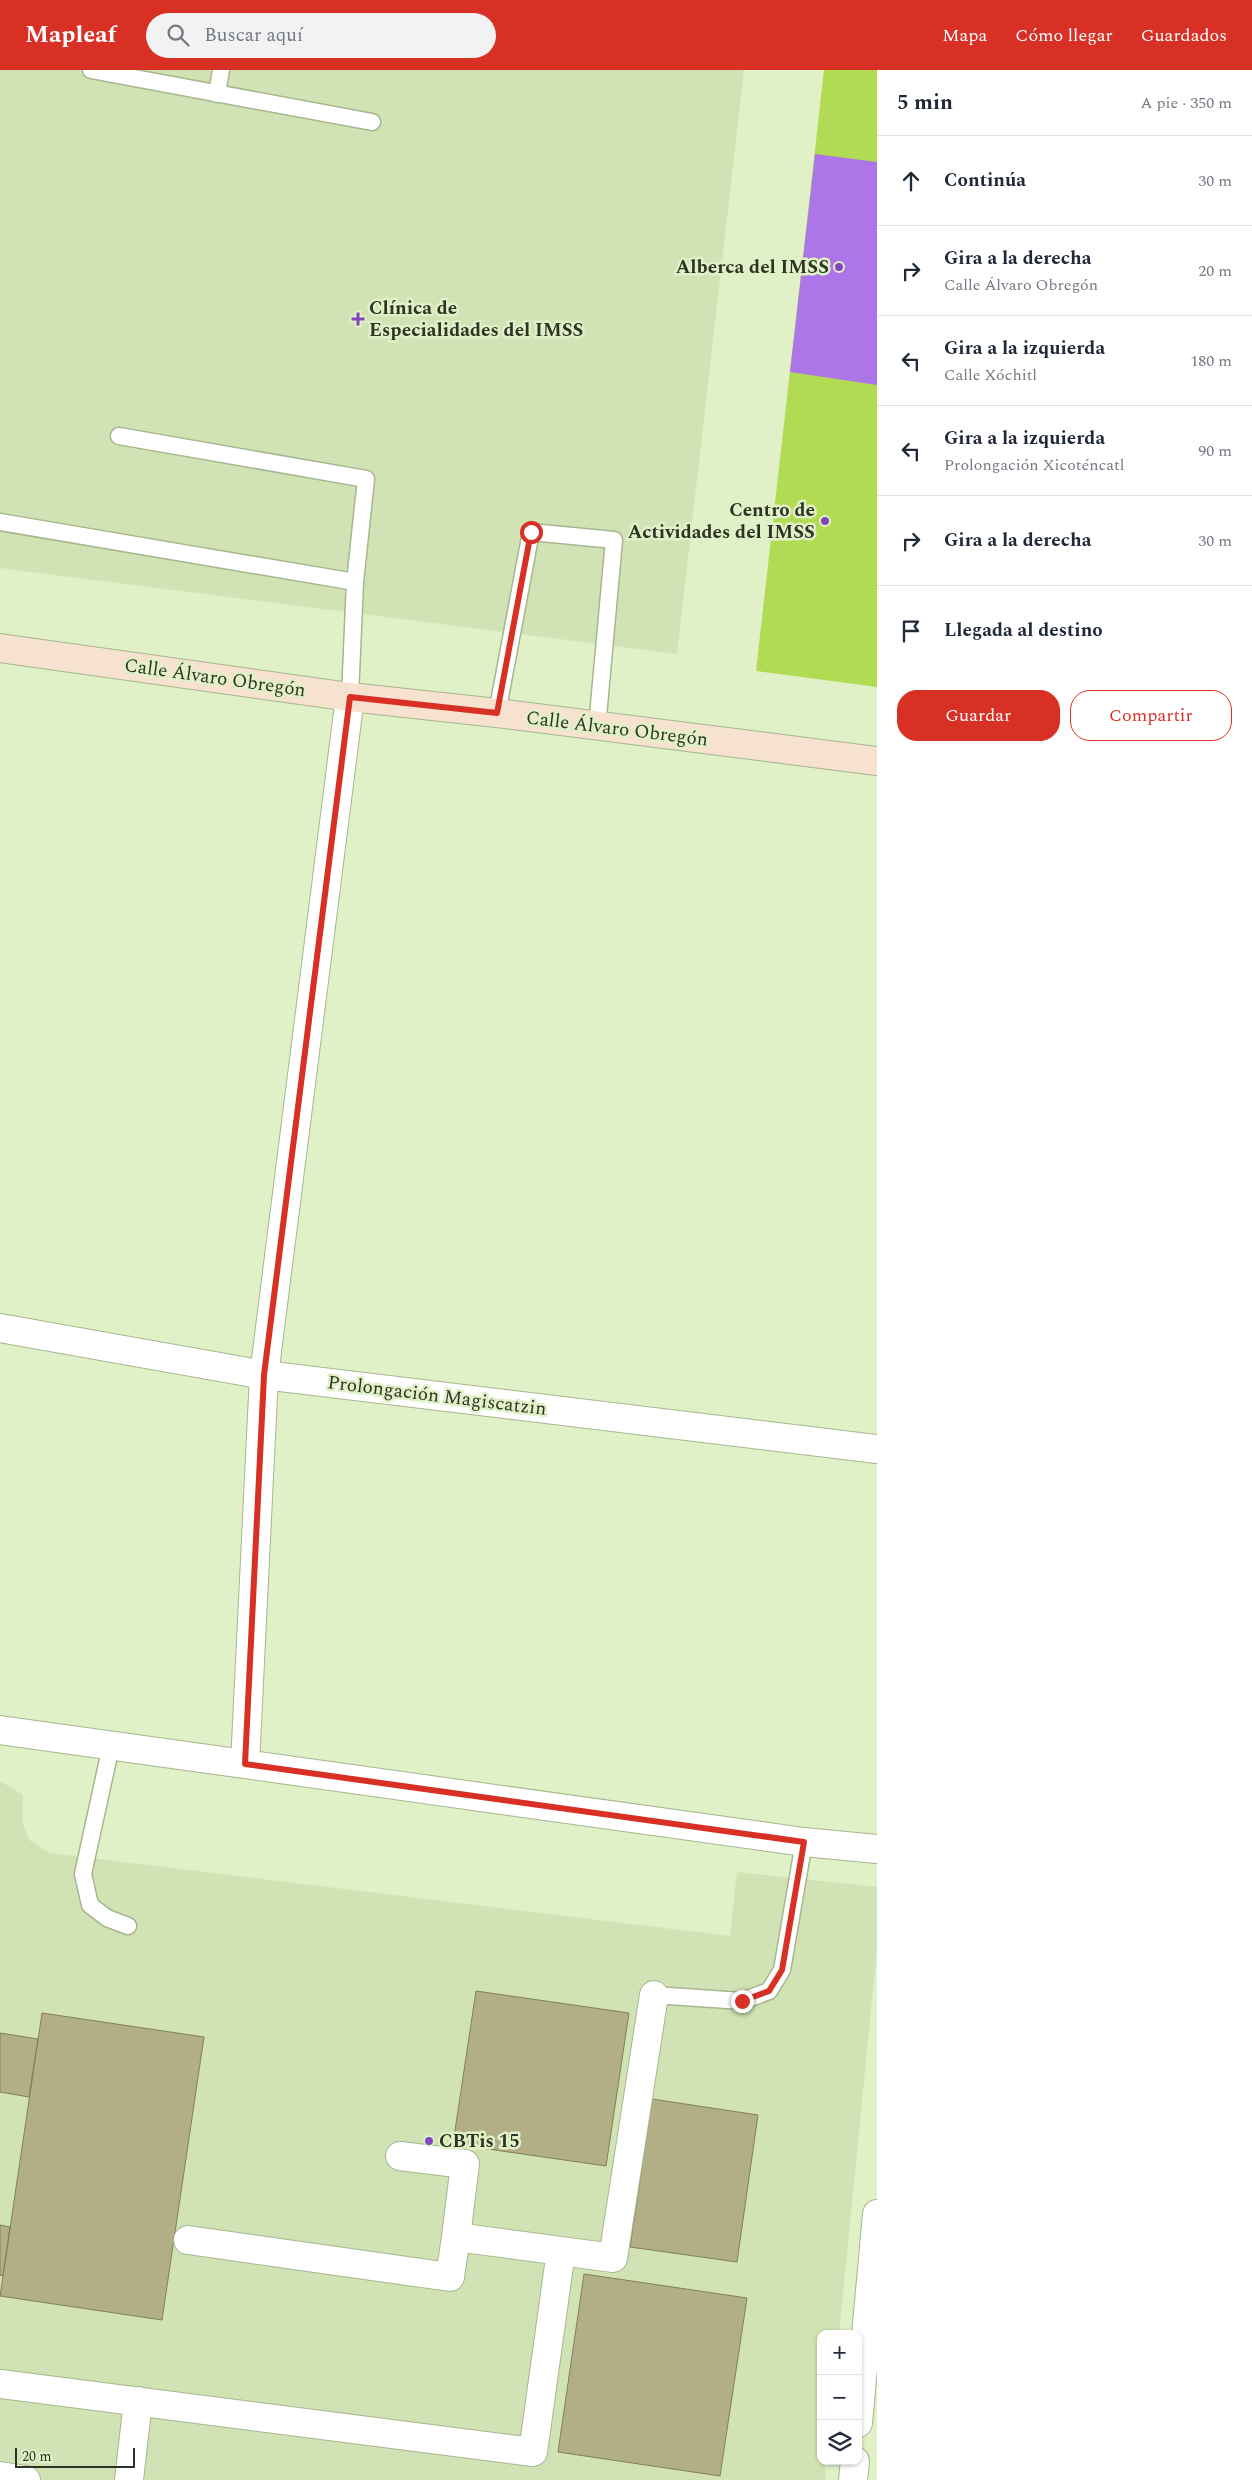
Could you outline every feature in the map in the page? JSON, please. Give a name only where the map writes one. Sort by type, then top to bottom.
[{"type":"street","name":"Calle Álvaro Obregón","points":[[0,648],[350,697],[497,713],[877,762]]},
{"type":"street","points":[[245,1764],[264,1375],[350,697]]},
{"type":"street","name":"Prolongación Magiscatzin","points":[[0,1328],[264,1375],[877,1449]]},
{"type":"street","points":[[0,1730],[804,1842],[877,1849]]},
{"type":"street","points":[[456,2237],[613,2258],[654,1995]]},
{"type":"street","points":[[188,2240],[450,2277],[464,2164],[400,2156]]},
{"type":"street","points":[[858,2420],[877,2214]]},
{"type":"street","points":[[0,2384],[533,2452],[561,2251]]},
{"type":"street","points":[[129,2480],[138,2402]]},
{"type":"street","points":[[853,2480],[855,2465]]},
{"type":"street","points":[[0,2476],[26,2480]]},
{"type":"lane","points":[[91,70],[116,73],[217,94],[372,122]]},
{"type":"lane","points":[[217,94],[221,70]]},
{"type":"lane","points":[[118,436],[366,479],[355,582],[350,697]]},
{"type":"lane","points":[[0,522],[355,582]]},
{"type":"lane","points":[[497,713],[531,532],[614,540],[597,727]]},
{"type":"lane","points":[[111,1746],[83,1874],[90,1904],[108,1918],[128,1926]]},
{"type":"lane","points":[[654,1995],[742,2001],[769,1991],[782,1970],[804,1842]]},
{"type":"shaded area","name":"Clínica de Especialidades del IMSS","points":[[0,70],[744,70],[677,654],[0,568]]},
{"type":"shaded area","name":"Alberca del IMSS","points":[[815,154],[877,162],[877,385],[790,372]]},
{"type":"shaded area","name":"CBTis 15","points":[[0,1781],[23,1795],[22,1820],[29,1840],[50,1853],[730,1936],[737,1872],[877,1887],[877,1949],[839,2330],[817,2330],[817,2465],[826,2465],[825,2480],[0,2480]]},
{"type":"green space","name":"Centro de Actividades del IMSS","points":[[824,70],[877,70],[877,687],[756,671]]},
{"type":"building","points":[[476,1991],[629,2013],[606,2166],[453,2144]]},
{"type":"building","points":[[42,2013],[204,2037],[162,2320],[0,2296]]},
{"type":"building","points":[[0,2033],[38,2039],[29,2097],[0,2092]]},
{"type":"building","points":[[652,2099],[758,2115],[737,2262],[630,2247]]},
{"type":"building","points":[[0,2225],[10,2227],[3,2276],[0,2275]]},
{"type":"building","points":[[584,2274],[747,2298],[720,2476],[558,2452]]},
{"type":"place","name":"Alberca del IMSS","points":[[839,267]]},
{"type":"place","name":"Clínica de Especialidades del IMSS","points":[[358,319]]},
{"type":"place","name":"Centro de Actividades del IMSS","points":[[825,521]]},
{"type":"place","name":"CBTis 15","points":[[429,2141]]},
{"type":"route","points":[[531,532],[497,713],[350,697],[264,1375],[245,1764],[804,1842],[782,1970],[769,1991],[742,2001]]}]
